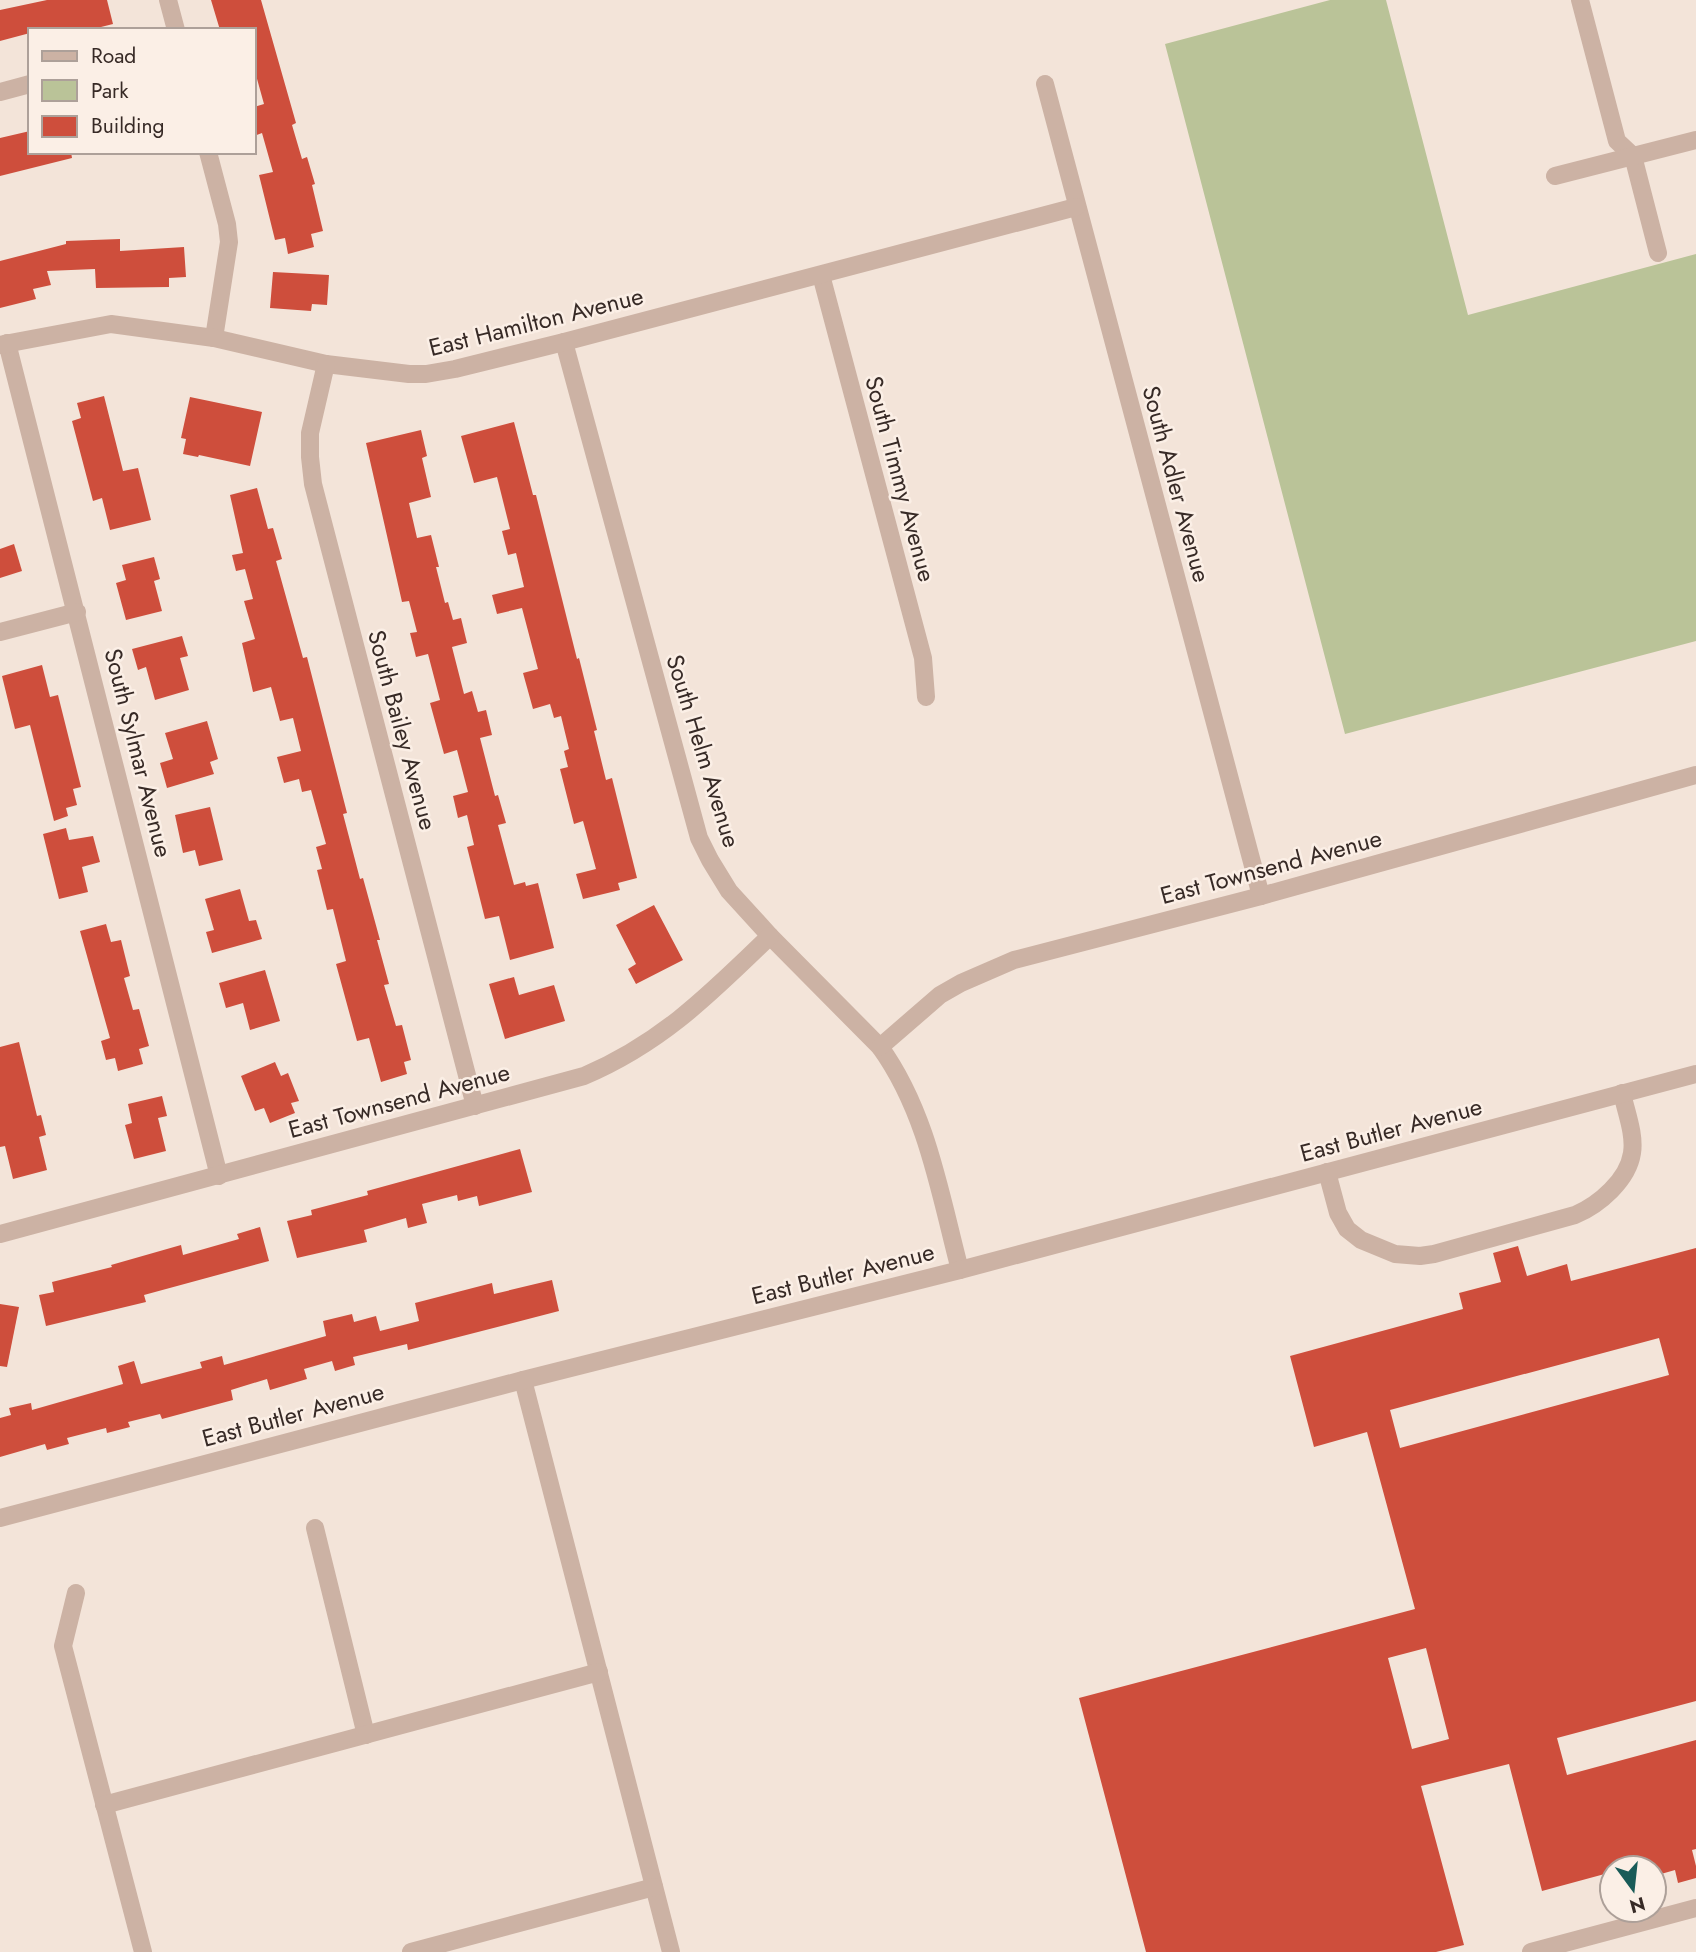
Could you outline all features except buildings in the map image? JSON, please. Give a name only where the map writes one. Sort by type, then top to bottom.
[{"type":"street","points":[[168,0],[175,28]]},
{"type":"street","points":[[1580,0],[1618,141],[1633,156],[1658,253]]},
{"type":"street","name":"South Adler Avenue","points":[[1045,84],[1261,896]]},
{"type":"street","points":[[0,92],[28,85]]},
{"type":"street","points":[[1555,176],[1696,140]]},
{"type":"street","points":[[209,154],[228,224],[229,242],[214,338]]},
{"type":"street","name":"East Hamilton Avenue","points":[[4,344],[111,324],[214,338],[326,364],[426,374],[564,342],[1076,207]]},
{"type":"street","name":"South Timmy Avenue","points":[[821,275],[923,658],[926,697]]},
{"type":"street","name":"South Helm Avenue","points":[[564,342],[699,838],[729,891],[880,1047],[904,1085],[921,1124],[960,1270]]},
{"type":"street","name":"South Sylmar Avenue","points":[[4,344],[77,612],[219,1175]]},
{"type":"street","name":"South Bailey Avenue","points":[[326,364],[310,433],[313,484],[475,1106]]},
{"type":"street","points":[[0,632],[77,612]]},
{"type":"street","name":"East Townsend Avenue","points":[[880,1047],[940,995],[997,967],[1027,957],[1261,896],[1696,775]]},
{"type":"street","name":"East Townsend Avenue","points":[[0,1234],[584,1076],[643,1046],[699,1005],[770,936]]},
{"type":"street","name":"East Butler Avenue","points":[[0,1518],[523,1380],[960,1270],[1696,1074]]},
{"type":"street","points":[[1327,1172],[1342,1220],[1347,1229],[1361,1240],[1382,1250],[1408,1255],[1447,1251],[1584,1212],[1607,1194],[1623,1174],[1632,1153],[1622,1093]]},
{"type":"street","points":[[523,1380],[671,1952]]},
{"type":"street","points":[[315,1528],[366,1735]]},
{"type":"street","points":[[76,1593],[62,1646],[143,1952]]},
{"type":"street","points":[[104,1805],[598,1672]]},
{"type":"street","points":[[411,1952],[654,1887]]},
{"type":"street","points":[[1531,1952],[1696,1908]]},
{"type":"green space","points":[[1330,0],[1386,0],[1468,315],[1696,254],[1696,641],[1345,734],[1165,44]]}]
